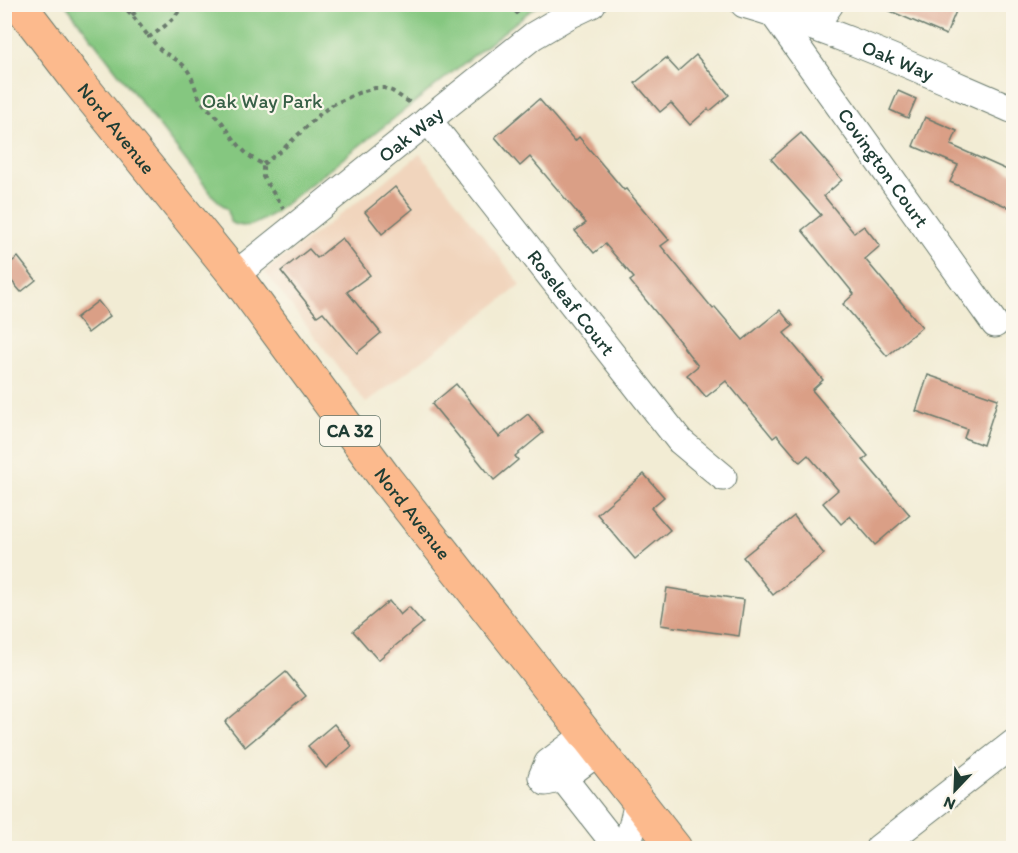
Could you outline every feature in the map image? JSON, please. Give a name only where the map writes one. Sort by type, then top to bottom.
[{"type":"main road","name":"Nord Avenue","points":[[19,4],[86,91],[235,275],[385,478],[675,849]]},
{"type":"street","name":"Oak Way","points":[[235,275],[420,112],[532,36],[592,4]]},
{"type":"street","name":"Oak Way","points":[[744,4],[814,27],[1014,110]]},
{"type":"street","points":[[814,27],[830,4]]},
{"type":"street","name":"Covington Court","points":[[773,13],[995,324]]},
{"type":"street","name":"Roseleaf Court","points":[[420,112],[680,441],[723,477]]},
{"type":"street","points":[[592,743],[548,763],[551,779],[618,849]]},
{"type":"street","points":[[879,849],[1014,743]]},
{"type":"street","points":[[627,849],[638,802]]},
{"type":"path","points":[[121,4],[160,50],[185,67],[199,97],[219,119],[232,139],[254,160],[263,164]]},
{"type":"path","points":[[150,37],[172,21],[184,4]]},
{"type":"path","points":[[508,4],[518,14]]},
{"type":"path","points":[[132,15],[138,10]]},
{"type":"path","points":[[263,164],[282,150],[321,113],[357,93],[384,88],[420,112]]},
{"type":"path","points":[[263,164],[263,177],[284,209]]},
{"type":"shaded area","points":[[420,154],[521,285],[366,403],[265,272]]},
{"type":"green space","name":"Oak Way Park","points":[[66,5],[542,5],[534,8],[274,213],[258,223],[242,226],[230,222],[228,210],[213,196]]},
{"type":"building","points":[[874,4],[959,4],[946,35]]},
{"type":"building","points":[[696,55],[729,95],[690,125],[671,103],[660,112],[635,83],[666,58],[678,71]]},
{"type":"building","points":[[898,91],[916,99],[908,118],[890,110]]},
{"type":"building","points":[[539,99],[575,141],[579,137],[624,190],[626,189],[669,240],[661,246],[713,309],[715,307],[743,340],[780,310],[793,326],[784,333],[823,380],[812,390],[868,456],[863,460],[910,515],[875,545],[850,516],[841,524],[823,503],[838,490],[808,455],[800,462],[777,435],[773,438],[726,381],[706,397],[687,375],[698,366],[630,281],[634,278],[605,244],[594,253],[575,231],[586,223],[530,157],[520,166],[495,137]]},
{"type":"building","points":[[925,117],[957,131],[951,145],[1014,173],[1014,194],[1008,207],[950,182],[958,165],[913,146]]},
{"type":"building","points":[[801,133],[842,180],[824,196],[854,233],[864,226],[880,246],[865,259],[922,327],[887,356],[843,304],[854,294],[802,230],[821,215],[771,159]]},
{"type":"building","points":[[395,187],[413,209],[382,234],[365,212]]},
{"type":"building","points":[[342,238],[370,275],[347,292],[381,333],[357,353],[323,312],[317,316],[281,271],[309,249],[317,258]]},
{"type":"building","points":[[18,257],[36,280],[21,292],[4,272],[4,268]]},
{"type":"building","points":[[98,301],[110,316],[88,333],[76,318]]},
{"type":"building","points":[[928,375],[998,399],[983,445],[964,438],[967,429],[916,411]]},
{"type":"building","points":[[456,384],[499,437],[528,414],[543,433],[515,456],[518,460],[494,480],[432,404]]},
{"type":"building","points":[[644,474],[664,497],[651,508],[670,530],[635,559],[597,514]]},
{"type":"building","points":[[794,516],[824,554],[773,595],[743,557]]},
{"type":"building","points":[[667,588],[744,600],[739,636],[661,625]]},
{"type":"building","points":[[389,601],[400,615],[409,607],[423,623],[378,660],[353,631]]},
{"type":"building","points":[[286,672],[306,696],[245,747],[225,722]]},
{"type":"building","points":[[334,724],[352,746],[326,768],[308,746]]}]
